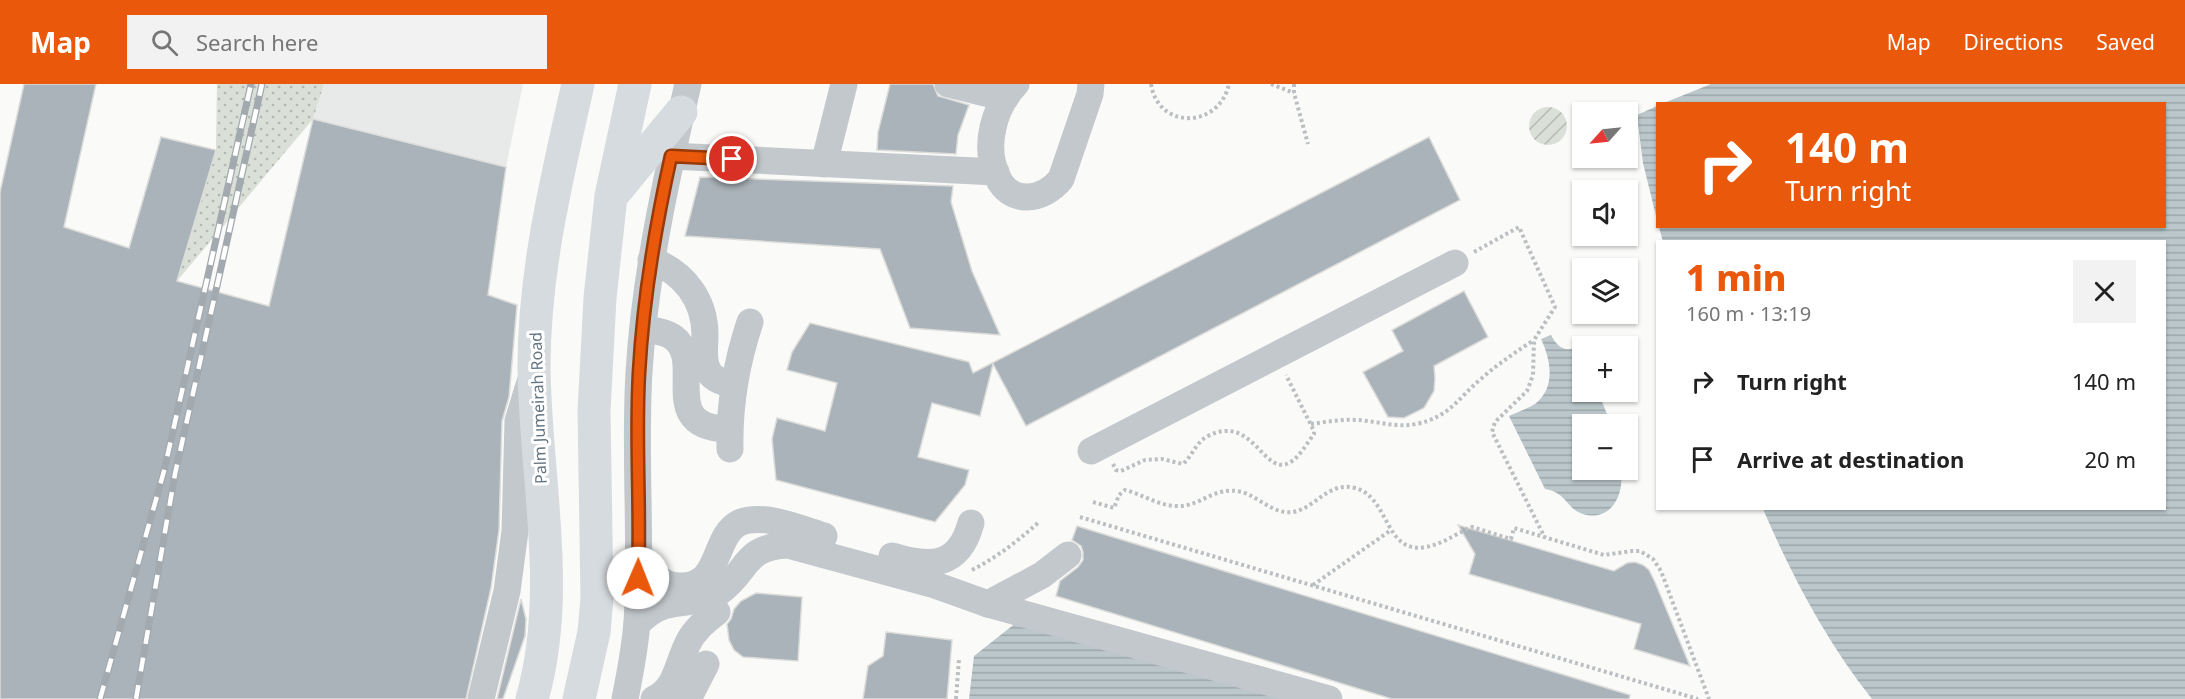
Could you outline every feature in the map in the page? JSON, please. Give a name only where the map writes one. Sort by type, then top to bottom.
[{"type":"main road","name":"Palm Jumeirah Road","points":[[532,699],[542,652],[547,576],[534,369],[536,309],[543,250],[578,84]]},
{"type":"main road","points":[[579,699],[590,655],[597,598],[594,411],[600,298],[611,196],[635,84]]},
{"type":"main road","points":[[611,196],[685,98]]},
{"type":"street","points":[[824,164],[844,84]]},
{"type":"street","points":[[948,84],[1010,91],[994,123],[992,151],[996,172],[1005,187],[1016,194],[1029,197],[1042,195],[1053,189],[1061,179],[1090,94],[1091,84]]},
{"type":"street","points":[[625,699],[637,624],[638,417],[643,329],[651,260],[685,98]]},
{"type":"street","points":[[671,156],[996,172]]},
{"type":"street","points":[[651,260],[675,272],[692,290],[705,325],[705,358],[708,372],[718,381],[733,384]]},
{"type":"street","points":[[1097,448],[1455,263]]},
{"type":"street","points":[[643,329],[664,332],[679,342],[686,359],[685,378],[688,399],[697,421],[730,439],[733,384],[750,322]]},
{"type":"street","points":[[481,699],[507,591],[515,531],[518,421],[534,369]]},
{"type":"street","points":[[639,555],[661,581],[671,586],[683,587],[695,584],[705,578],[712,568],[733,528],[748,520],[770,520],[925,564],[939,562],[956,552],[968,536],[971,523]]},
{"type":"street","points":[[748,520],[750,556]]},
{"type":"street","points":[[637,624],[645,616],[665,606],[699,602],[718,592],[735,577],[750,556],[774,545],[788,545],[935,585],[988,604],[1329,699]]},
{"type":"street","points":[[988,604],[1042,574],[1068,555]]},
{"type":"street","points":[[654,699],[669,688],[689,641],[697,630],[717,612]]},
{"type":"street","points":[[688,699],[706,664]]},
{"type":"path","points":[[1151,84],[1158,103],[1169,113],[1181,118],[1195,118],[1208,114],[1219,106],[1229,84]]},
{"type":"path","points":[[1271,84],[1294,93]]},
{"type":"path","points":[[1294,84],[1294,93],[1308,144]]},
{"type":"path","points":[[1311,424],[1349,420],[1406,426],[1428,421],[1450,410],[1503,360],[1534,340],[1555,307],[1519,227],[1455,263]]},
{"type":"path","points":[[1534,340],[1531,383],[1522,397],[1495,422],[1492,432],[1545,539]]},
{"type":"path","points":[[1097,448],[1116,470],[1120,471],[1145,460],[1162,459],[1184,464],[1196,446],[1209,436],[1226,431],[1235,432],[1252,440],[1273,464],[1280,465],[1292,461],[1314,434],[1276,355]]},
{"type":"path","points":[[1093,502],[1114,508],[1119,495],[1125,490],[1179,507],[1227,490],[1245,493],[1276,510],[1292,512],[1329,491],[1347,486],[1363,491],[1376,501],[1394,537],[1417,548],[1433,545],[1472,527],[1511,539],[1514,528],[1604,555],[1640,551],[1653,559],[1661,571],[1708,699]]},
{"type":"path","points":[[1080,517],[1698,699]]},
{"type":"path","points":[[935,585],[991,560],[1016,543],[1039,522]]},
{"type":"path","points":[[1312,585],[1390,530]]},
{"type":"path","points":[[956,699],[959,659]]},
{"type":"shaded area","points":[[217,84],[324,84],[313,119],[177,281],[216,150]]},
{"type":"shaded area","points":[[324,84],[523,84],[506,167],[313,119]]},
{"type":"shaded area","points":[[1711,84],[2185,84],[2185,699],[1872,699],[1855,677],[1811,607],[1763,510],[2166,510],[2166,240],[1662,240],[1659,228],[2166,228],[2166,102],[1666,102]]},
{"type":"shaded area","points":[[1656,106],[1656,216],[1643,163],[1638,115]]},
{"type":"shaded area","points":[[1548,107],[1561,113],[1567,126],[1561,139],[1548,145],[1535,139],[1529,126],[1535,113]]},
{"type":"shaded area","points":[[1551,335],[1560,347],[1572,349],[1572,402],[1602,402],[1607,414],[1572,414],[1572,480],[1621,480],[1621,487],[1614,504],[1601,514],[1593,516],[1577,512],[1563,497],[1545,489],[1509,416],[1535,404],[1546,390],[1550,373],[1541,339]]},
{"type":"shaded area","points":[[1031,611],[1331,699],[969,699],[974,656]]},
{"type":"building","points":[[24,84],[96,84],[64,227],[129,248],[161,137],[216,150],[177,281],[269,306],[313,119],[506,167],[488,295],[517,305],[509,397],[502,421],[499,530],[491,588],[466,699],[0,699],[0,192]]},
{"type":"building","points":[[890,84],[933,84],[938,96],[969,105],[958,135],[956,154],[877,150],[878,132]]},
{"type":"building","points":[[1429,137],[1460,200],[1026,426],[993,364],[980,416],[932,403],[918,457],[969,470],[965,485],[935,522],[776,480],[772,439],[777,418],[825,431],[837,383],[787,370],[792,352],[810,323],[969,362],[973,373]]},
{"type":"building","points":[[700,177],[953,186],[951,202],[972,271],[1000,335],[910,328],[880,249],[685,236]]},
{"type":"building","points":[[1464,291],[1488,337],[1434,366],[1434,391],[1424,408],[1404,418],[1388,417],[1363,372],[1403,351],[1392,330]]},
{"type":"building","points":[[1458,525],[1614,571],[1627,563],[1635,562],[1643,565],[1649,570],[1655,582],[1690,666],[1634,649],[1641,624],[1469,574],[1475,554]]},
{"type":"building","points":[[1077,526],[1630,695],[1629,699],[1392,699],[1056,596],[1060,581],[1083,560],[1081,546],[1072,540]]},
{"type":"building","points":[[756,593],[802,597],[798,661],[743,657],[734,650],[729,640],[727,624],[734,609],[741,601]]},
{"type":"building","points":[[521,599],[526,619],[525,636],[503,699],[497,699]]},
{"type":"building","points":[[886,632],[952,640],[947,699],[863,699],[868,666],[883,656]]},
{"type":"railway","points":[[100,699],[164,471],[251,84]]},
{"type":"railway","points":[[136,699],[175,474],[262,84]]},
{"type":"route","points":[[638,578],[639,372],[651,260],[671,156],[732,159]]}]
